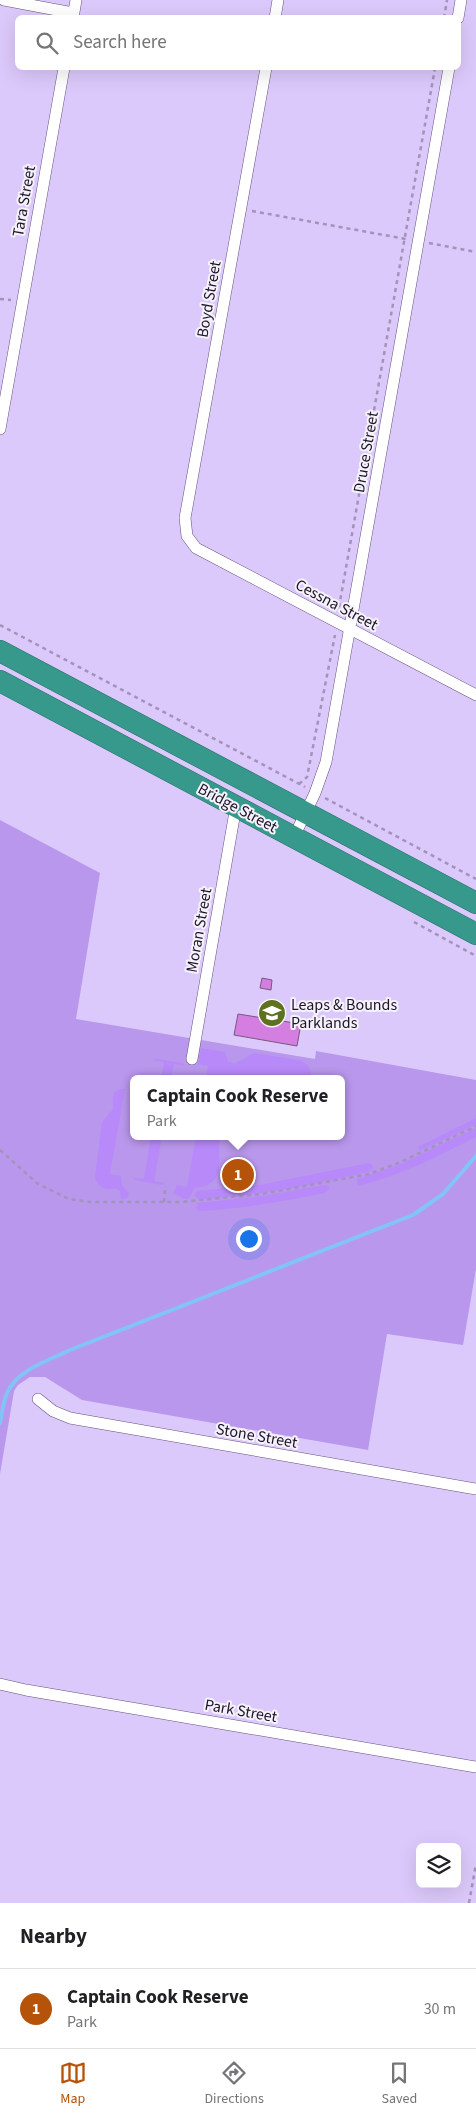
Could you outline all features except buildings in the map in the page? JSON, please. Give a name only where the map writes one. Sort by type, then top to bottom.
[{"type":"highway","name":"Bridge Street","points":[[0,651],[476,903]]},
{"type":"highway","name":"Bridge Street","points":[[0,681],[476,934]]},
{"type":"street","points":[[4,0],[73,15],[76,0]]},
{"type":"street","points":[[276,15],[278,0]]},
{"type":"street","points":[[458,15],[461,0]]},
{"type":"street","name":"Tara Street","points":[[0,429],[64,70]]},
{"type":"street","name":"Boyd Street","points":[[187,536],[185,518],[266,70]]},
{"type":"street","name":"Druce Street","points":[[294,837],[315,793],[326,762],[449,70]]},
{"type":"street","name":"Cessna Street","points":[[187,536],[196,548],[476,695]]},
{"type":"street","name":"Moran Street","points":[[192,1059],[236,806]]},
{"type":"street","name":"Stone Street","points":[[38,1399],[53,1411],[70,1418],[476,1490]]},
{"type":"street","name":"Park Street","points":[[0,1684],[476,1767]]},
{"type":"path","points":[[444,15],[447,0]]},
{"type":"path","points":[[339,607],[435,70]]},
{"type":"path","points":[[240,209],[476,252]]},
{"type":"path","points":[[0,625],[476,879]]},
{"type":"path","points":[[298,784],[307,776],[335,635]]},
{"type":"path","points":[[0,1150],[38,1184],[69,1199],[90,1202],[164,1202],[239,1198],[356,1177],[400,1162],[476,1126]]},
{"type":"path","points":[[164,1202],[165,1190]]},
{"type":"path","points":[[469,1903],[476,1864]]},
{"type":"shaded area","points":[[0,820],[100,873],[76,1019],[315,1059],[316,1051],[476,1080],[476,1269],[463,1345],[387,1334],[368,1450],[82,1400],[45,1377],[30,1377],[18,1385],[14,1391],[0,1474]]},
{"type":"shaded area","points":[[201,1048],[225,1052],[228,1061],[234,1064],[254,1053],[298,1060],[307,1065],[311,1074],[207,1075],[208,1066],[198,1064]]},
{"type":"shaded area","points":[[153,1060],[183,1063],[185,1066],[174,1064],[172,1075],[162,1075],[164,1062]]},
{"type":"shaded area","points":[[125,1089],[110,1174],[121,1176],[122,1185],[129,1194],[127,1198],[121,1199],[120,1191],[115,1188],[108,1189],[102,1187],[95,1177],[102,1122],[113,1109],[113,1095],[115,1092]]},
{"type":"shaded area","points":[[476,1118],[476,1124],[420,1151],[418,1147]]},
{"type":"shaded area","points":[[476,1128],[476,1137],[404,1171],[358,1186],[357,1179],[401,1164]]},
{"type":"shaded area","points":[[150,1140],[161,1140],[154,1181],[165,1183],[162,1185],[133,1178],[144,1179]]},
{"type":"shaded area","points":[[195,1140],[220,1140],[219,1170],[213,1182],[206,1186],[195,1188],[188,1199],[173,1194],[177,1185],[187,1187]]},
{"type":"shaded area","points":[[369,1163],[373,1168],[368,1172],[262,1193],[198,1199],[194,1195],[197,1191],[260,1185]]},
{"type":"shaded area","points":[[324,1185],[330,1187],[325,1193],[294,1199],[215,1210],[199,1211],[196,1208],[198,1203],[262,1196]]},
{"type":"waterway","points":[[0,1423],[7,1393],[18,1378],[34,1367],[70,1350],[413,1215],[443,1194],[476,1156]]},
{"type":"place","name":"Leaps & Bounds Parklands","points":[[272,1013]]},
{"type":"place","name":"Captain Cook Reserve","points":[[238,1175]]}]
